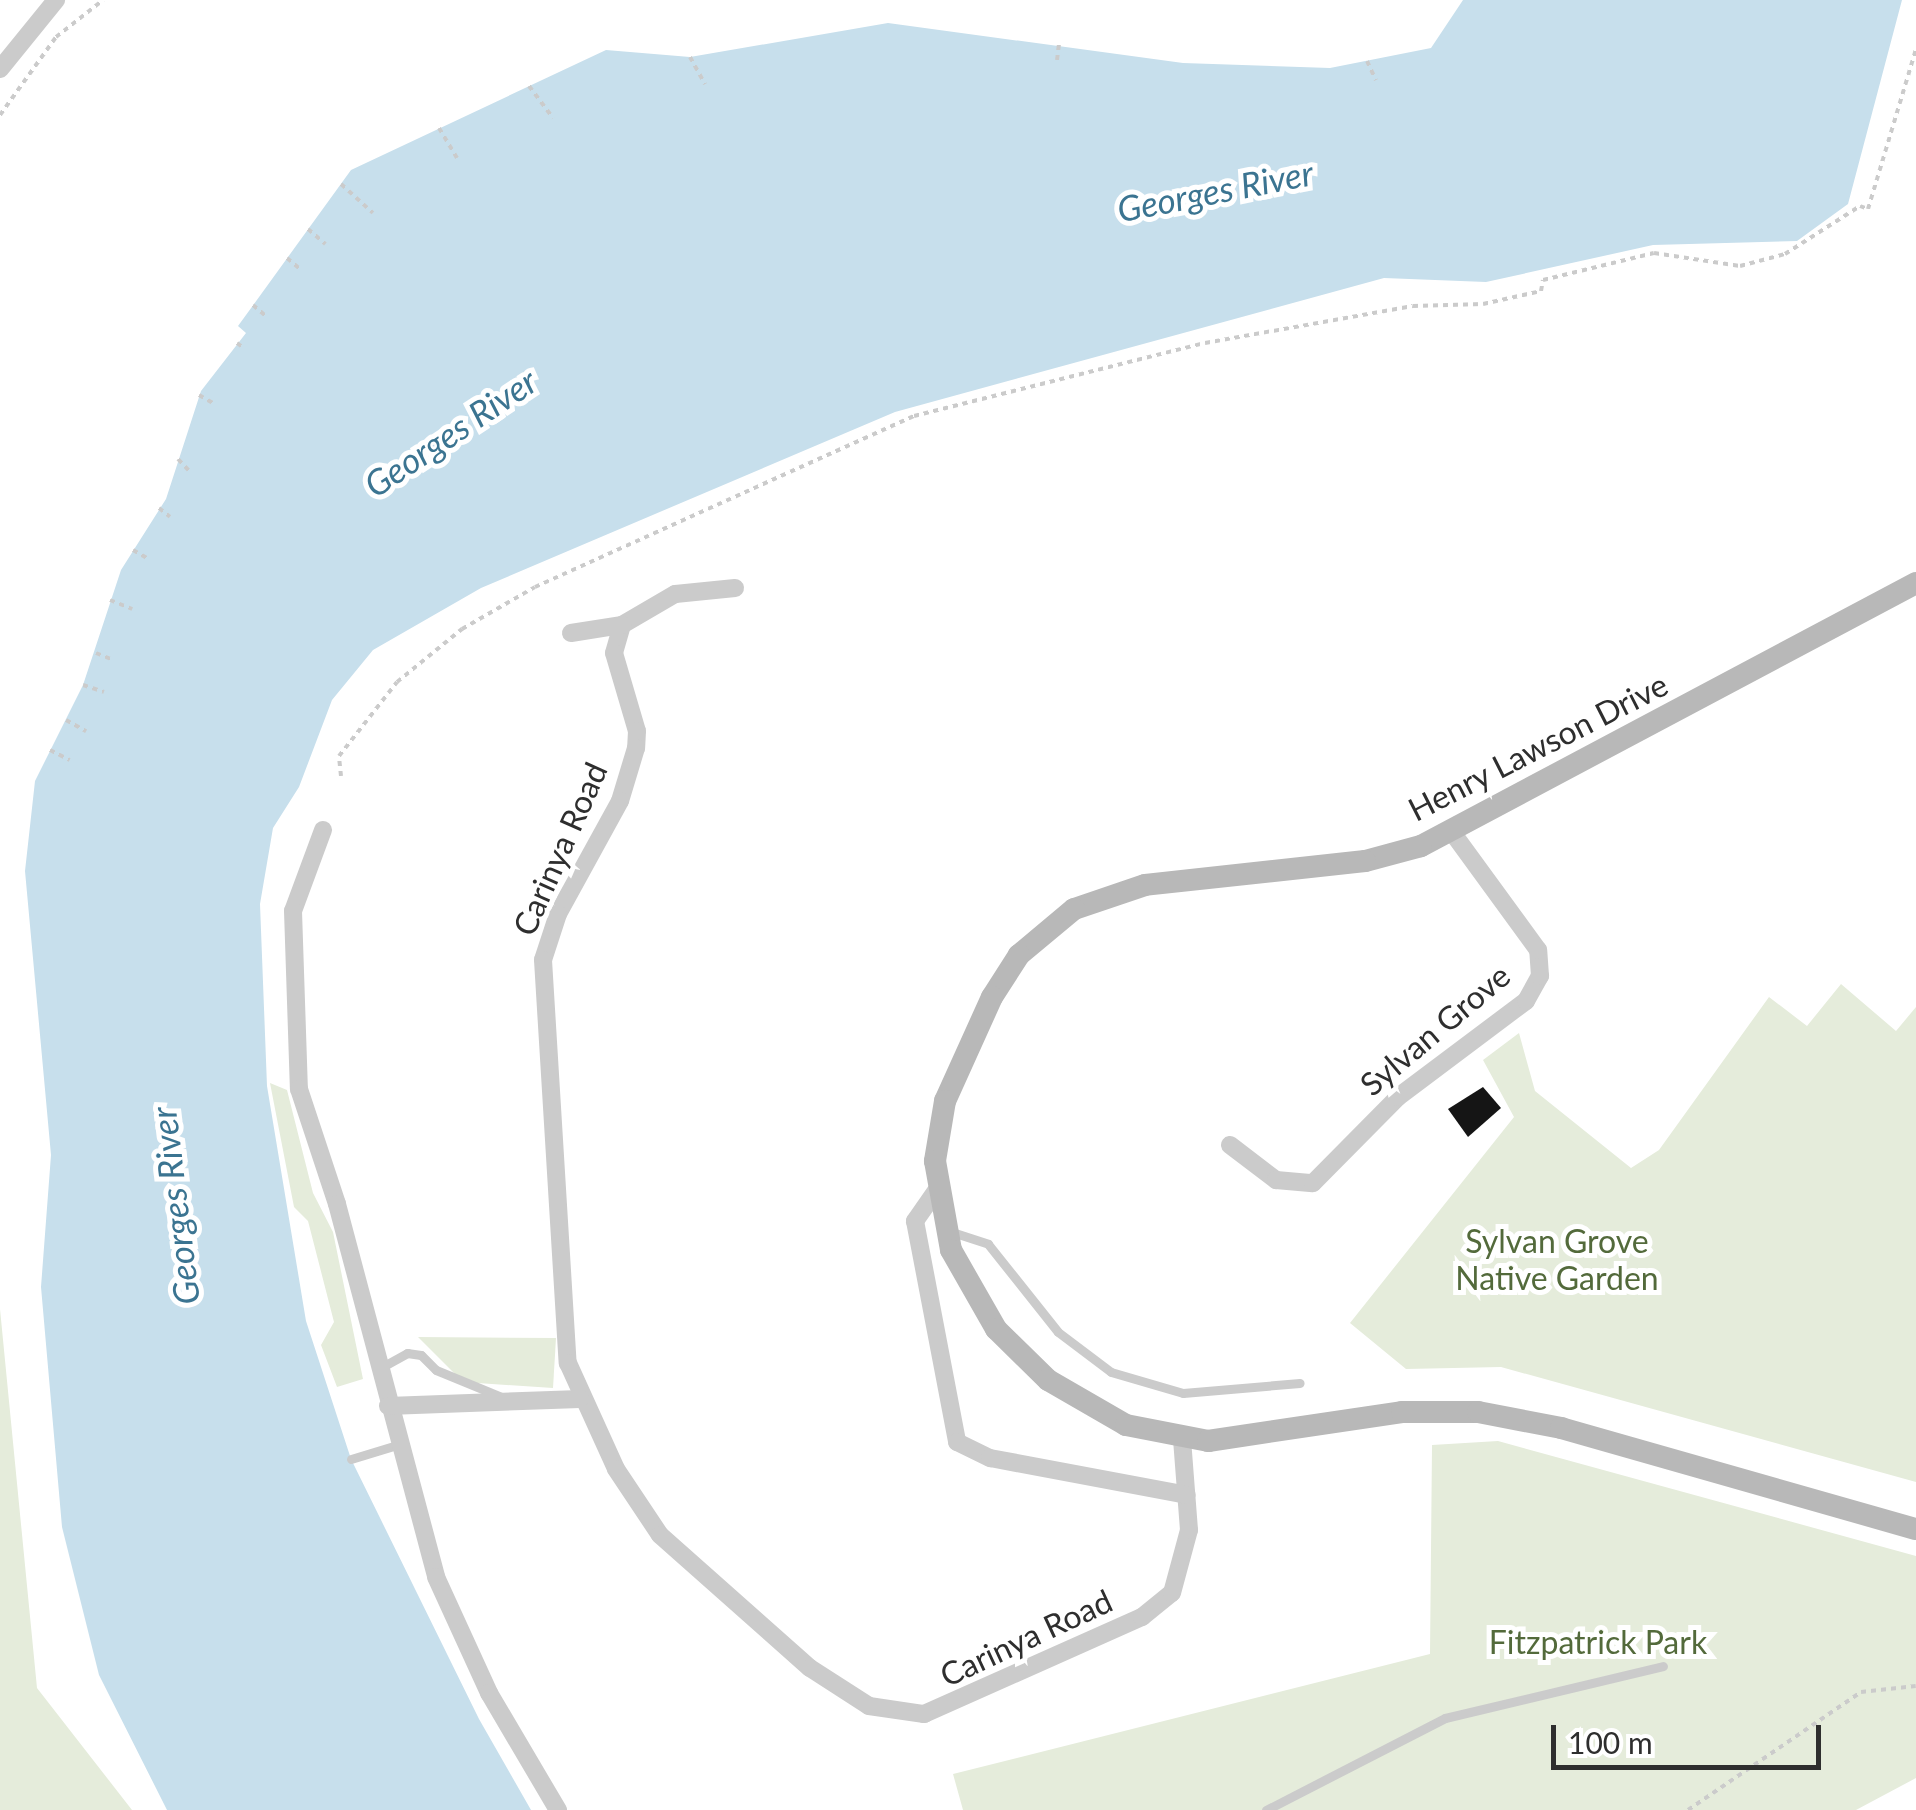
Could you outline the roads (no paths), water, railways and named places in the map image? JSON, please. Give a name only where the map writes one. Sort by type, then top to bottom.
[{"type":"main road","name":"Henry Lawson Drive","points":[[1916,583],[1452,832],[1365,861],[1134,888],[1060,918],[1009,968],[969,1042],[941,1115],[936,1190],[944,1230],[972,1294],[1027,1363],[1098,1412],[1182,1438],[1260,1437],[1402,1412],[1478,1412],[1561,1428],[1916,1530]]},
{"type":"street","points":[[0,68],[56,0]]},
{"type":"street","points":[[571,633],[622,625],[675,594],[735,588]]},
{"type":"street","name":"Carinya Road","points":[[622,625],[614,653],[637,730],[636,748],[620,801],[558,914],[544,960],[568,1362],[580,1399],[626,1489],[660,1535],[832,1685],[897,1714],[957,1704],[1154,1610],[1172,1593],[1184,1568],[1187,1495],[1182,1438]]},
{"type":"street","points":[[323,830],[293,911],[299,1089],[338,1204],[382,1367],[396,1446],[462,1640],[558,1810]]},
{"type":"street","name":"Sylvan Grove","points":[[1230,1145],[1276,1180],[1313,1182],[1398,1097],[1526,1001],[1540,976],[1538,950],[1452,832]]},
{"type":"street","name":"Henry Lawson Drive","points":[[936,1190],[915,1221],[956,1442],[990,1458],[1187,1495]]},
{"type":"street","points":[[388,1406],[580,1399]]},
{"type":"lane","points":[[944,1230],[988,1244],[1073,1347],[1134,1382],[1212,1395],[1300,1384]]},
{"type":"lane","points":[[382,1367],[407,1352],[421,1354],[436,1370],[511,1399]]},
{"type":"lane","points":[[350,1459],[396,1446]]},
{"type":"lane","points":[[1266,1810],[1445,1718],[1663,1666]]},
{"type":"water","name":"Georges River","points":[[1463,0],[1902,0],[1848,204],[1797,241],[1653,245],[1486,282],[1384,278],[895,412],[481,588],[373,650],[332,700],[299,787],[273,828],[260,904],[267,1086],[306,1321],[351,1459],[479,1719],[531,1810],[167,1810],[99,1675],[62,1527],[41,1287],[51,1155],[25,871],[35,781],[83,685],[121,570],[166,499],[201,391],[246,333],[238,326],[351,170],[606,50],[690,57],[888,23],[1183,63],[1330,68],[1431,48]]},
{"type":"park label","name":"Sylvan Grove Native Garden","points":[[1557,1260]]},
{"type":"park label","name":"Fitzpatrick Park","points":[[1598,1642]]}]
